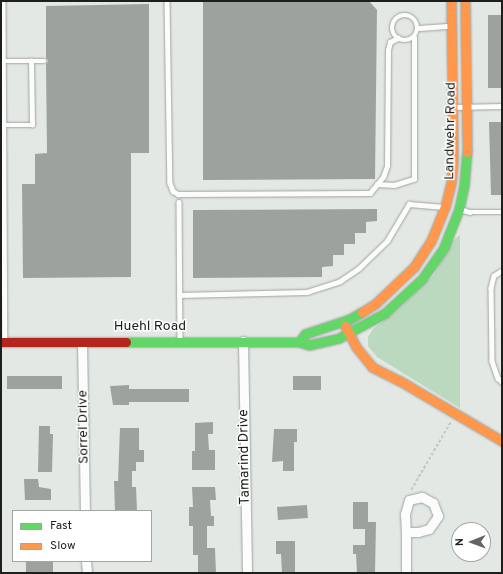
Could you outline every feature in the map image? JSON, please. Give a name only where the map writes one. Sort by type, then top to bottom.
[{"type":"street","name":"Landwehr Road","points":[[343,322],[375,304],[414,267],[432,241],[445,207],[451,183],[453,158],[451,1]]},
{"type":"street","name":"Landwehr Road","points":[[349,333],[385,313],[422,279],[444,247],[459,209],[464,185],[466,160],[465,1]]},
{"type":"street","points":[[298,342],[305,334],[343,322],[356,347],[372,367],[400,381],[502,441]]},
{"type":"street","name":"Huehl Road","points":[[3,342],[298,342],[309,345],[340,338],[349,333]]},
{"type":"street","name":"Sorrel Drive","points":[[82,342],[85,510]]},
{"type":"street","name":"Tamarind Drive","points":[[243,342],[247,573]]},
{"type":"street","points":[[406,532],[418,532],[429,529],[438,516],[433,503],[422,498],[409,500],[405,514],[406,573]]},
{"type":"street","points":[[86,562],[86,573]]},
{"type":"lane","points":[[3,1],[3,342]]},
{"type":"lane","points":[[167,1],[170,183],[173,191],[178,194],[370,193],[387,166],[388,50],[390,42],[398,38]]},
{"type":"lane","points":[[377,184],[394,185],[414,179],[414,38],[419,28],[413,16],[404,14],[393,22],[392,26],[394,35],[406,41],[414,38]]},
{"type":"lane","points":[[419,28],[452,26]]},
{"type":"lane","points":[[4,125],[32,125],[31,61]]},
{"type":"lane","points":[[3,62],[44,61]]},
{"type":"lane","points":[[452,107],[502,106]]},
{"type":"lane","points":[[179,202],[180,341]]},
{"type":"lane","points":[[179,295],[308,292],[327,286],[340,281],[359,268],[387,241],[409,204],[445,207]]},
{"type":"lane","points":[[459,209],[470,212],[502,212]]},
{"type":"lane","points":[[502,271],[494,276],[491,288],[492,361],[498,378],[502,382]]},
{"type":"path","points":[[409,500],[411,487],[456,414]]},
{"type":"green space","points":[[460,235],[460,408],[377,357],[368,346],[368,337],[373,329],[400,308],[433,276],[450,243]]},
{"type":"building","points":[[203,1],[369,1],[377,10],[375,179],[203,180]]},
{"type":"building","points":[[149,4],[149,153],[131,153],[131,277],[23,278],[22,184],[35,184],[35,154],[47,153],[46,64],[48,61],[46,58],[46,6]]},
{"type":"building","points":[[488,15],[502,15],[502,88],[488,88]]},
{"type":"building","points":[[489,122],[502,122],[502,195],[491,195]]},
{"type":"building","points":[[377,209],[377,221],[366,222],[366,233],[355,233],[355,244],[344,244],[344,255],[333,255],[333,266],[322,267],[322,277],[193,278],[193,210]]},
{"type":"building","points":[[7,376],[62,376],[62,389],[7,389]]},
{"type":"building","points":[[293,376],[321,376],[321,390],[293,390]]},
{"type":"building","points":[[129,385],[129,389],[189,389],[189,402],[129,402],[129,405],[113,405],[110,386]]},
{"type":"building","points":[[213,422],[213,434],[208,434],[209,450],[215,450],[215,470],[192,470],[192,451],[195,451],[195,423]]},
{"type":"building","points":[[39,426],[50,426],[50,434],[53,434],[52,472],[38,472]]},
{"type":"building","points":[[120,428],[139,428],[139,450],[144,450],[144,462],[136,462],[136,471],[132,471],[132,487],[136,487],[137,510],[115,510],[114,481],[118,481]]},
{"type":"building","points":[[274,429],[297,429],[297,442],[294,442],[294,471],[283,471],[283,461],[272,462]]},
{"type":"building","points":[[24,479],[38,479],[39,487],[51,489],[51,500],[25,500]]},
{"type":"building","points":[[192,487],[215,487],[216,500],[210,500],[211,516],[214,516],[214,526],[207,526],[207,548],[215,548],[216,573],[198,573],[198,555],[193,555],[193,526],[189,526],[189,507],[193,507]]},
{"type":"building","points":[[353,502],[368,502],[368,522],[376,522],[375,573],[357,573],[356,554],[353,554],[353,545],[365,545],[365,529],[353,529]]},
{"type":"building","points":[[307,505],[308,518],[278,520],[277,507]]},
{"type":"building","points":[[276,541],[295,541],[295,573],[282,573],[281,554],[276,554]]},
{"type":"building","points":[[26,562],[53,562],[53,573],[26,573]]},
{"type":"traffic: fast","points":[[362,312],[350,319],[305,334],[299,342],[309,345],[339,338],[385,313],[422,279],[444,247],[459,209],[464,185],[467,152]]},
{"type":"traffic: fast","points":[[126,342],[299,342]]},
{"type":"traffic: slow","points":[[362,312],[375,304],[414,267],[431,241],[445,207],[451,183],[453,158],[451,1]]},
{"type":"traffic: slow","points":[[465,1],[467,152]]},
{"type":"traffic: slow","points":[[345,326],[356,347],[372,367],[400,381],[502,441]]},
{"type":"traffic: jam","points":[[1,342],[126,342]]}]
